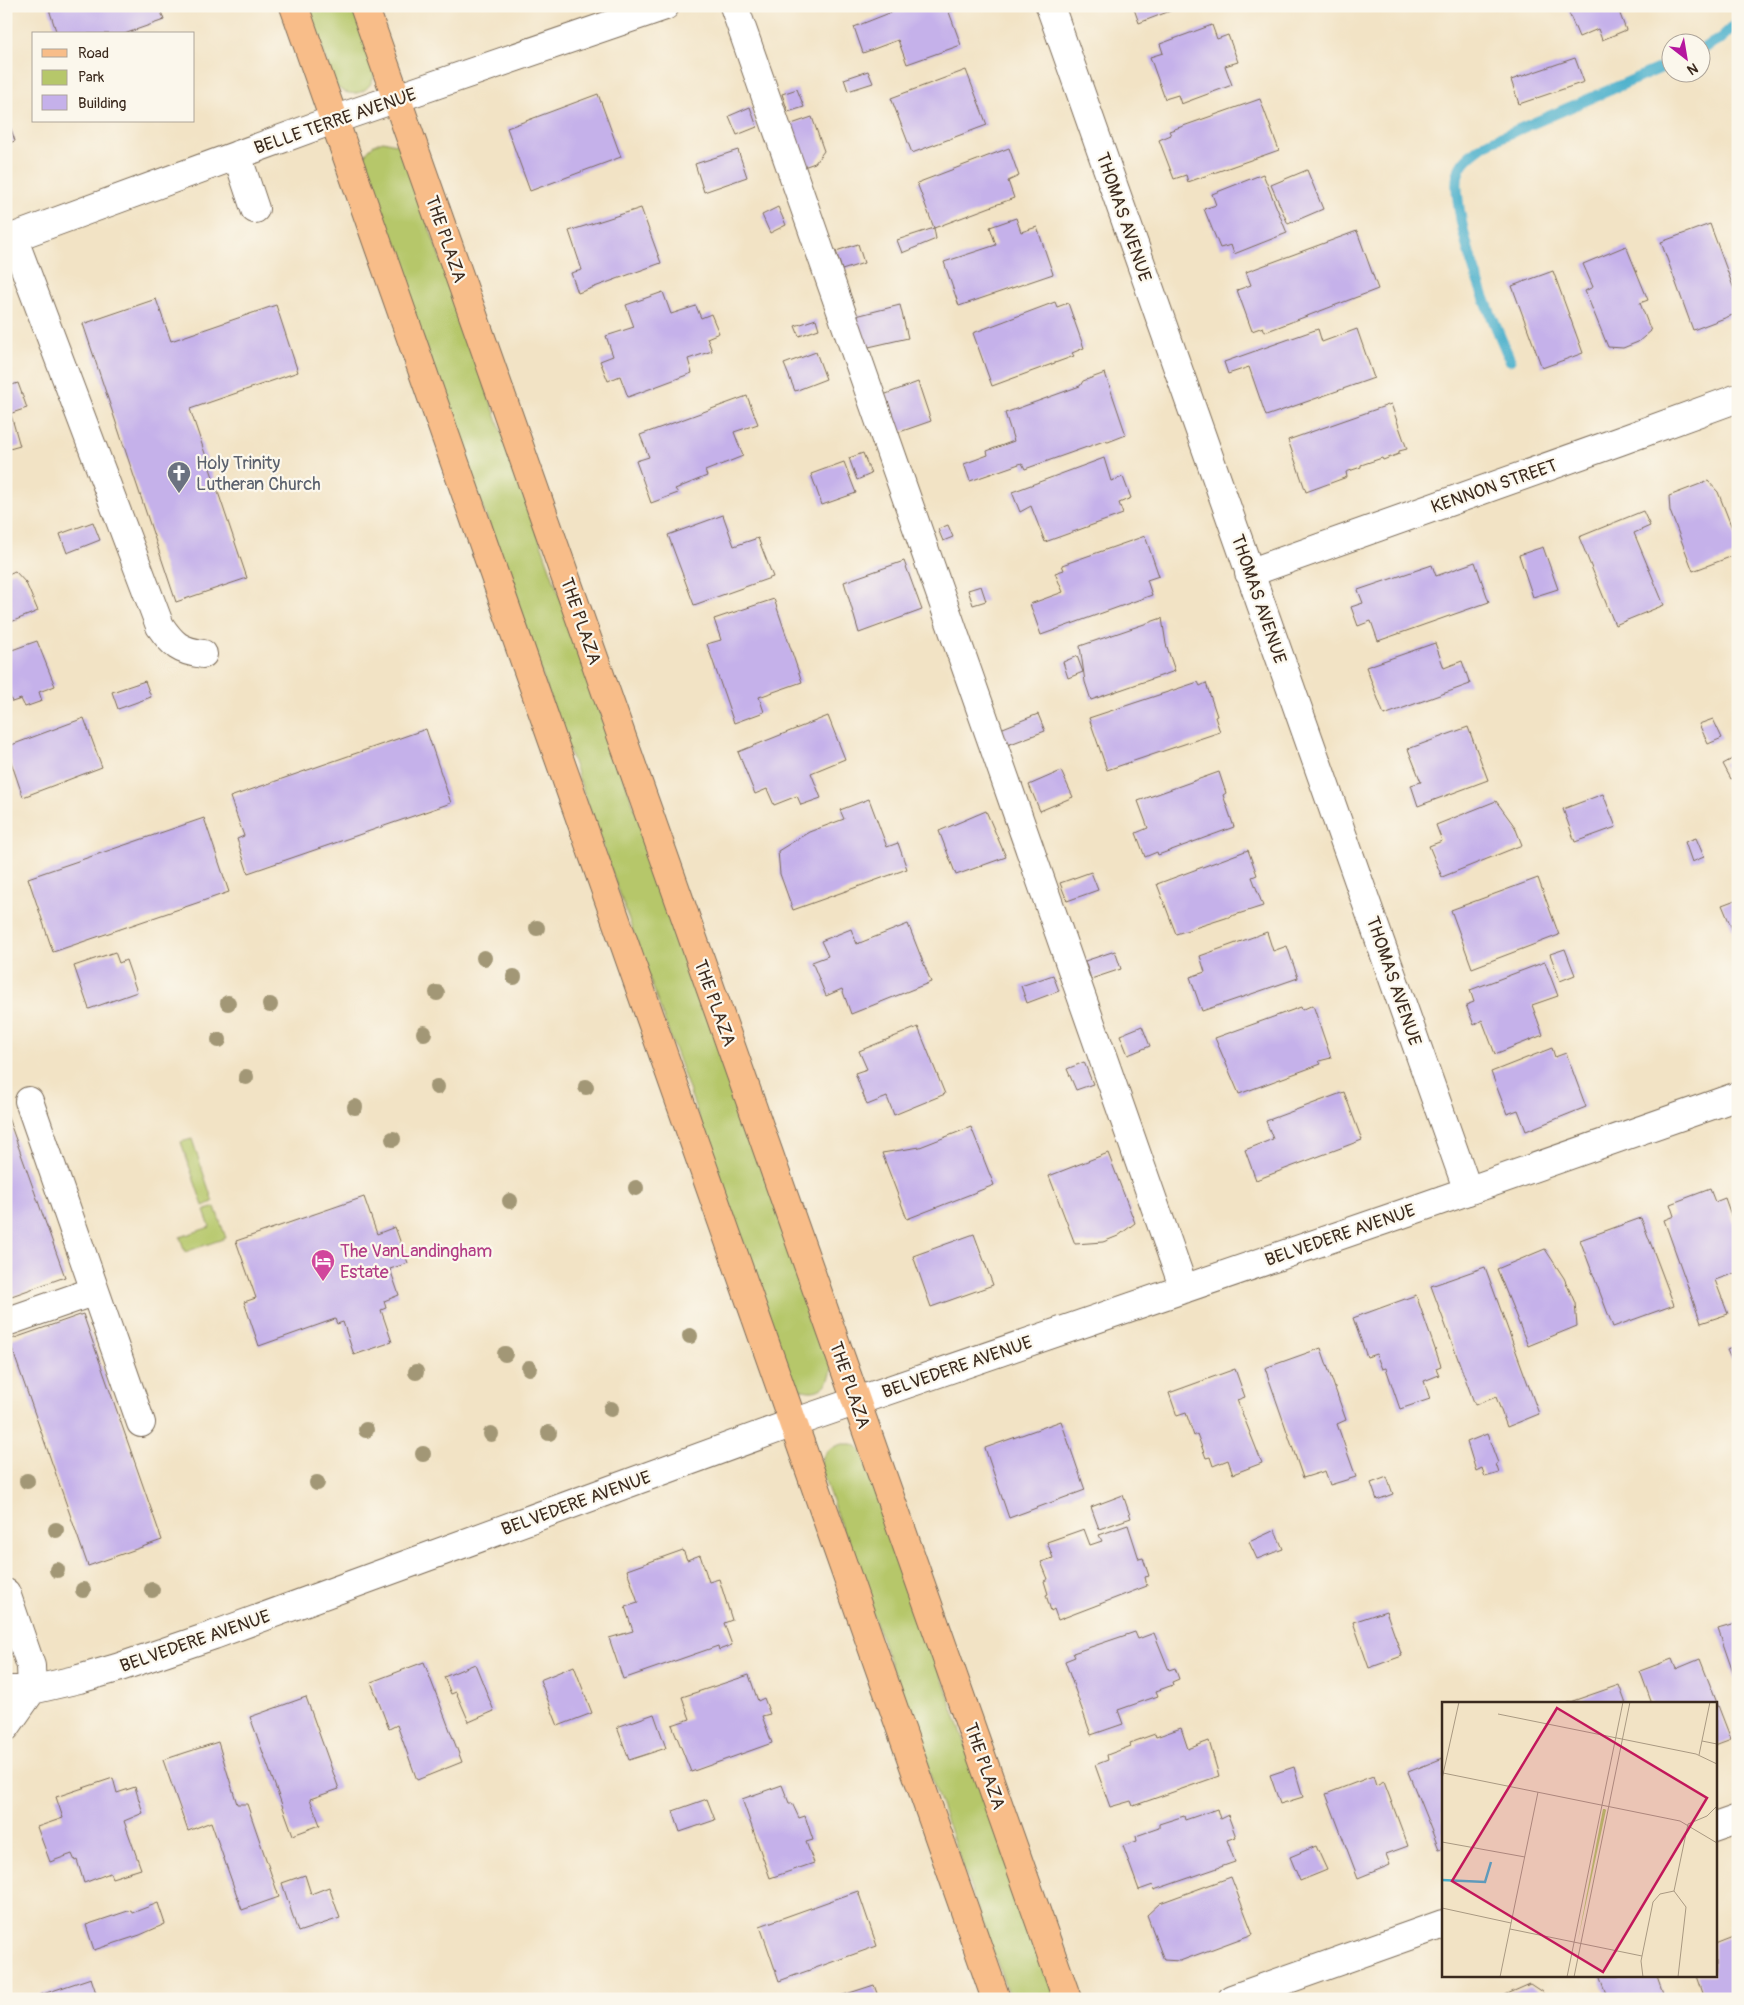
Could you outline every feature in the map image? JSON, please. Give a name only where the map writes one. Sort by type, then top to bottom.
[{"type":"main road","points":[[294,6],[996,1999]]},
{"type":"main road","name":"THE PLAZA","points":[[364,6],[1067,1999]]},
{"type":"street","name":"BELLE TERRE AVENUE","points":[[10,239],[334,120],[665,6]]},
{"type":"street","points":[[734,6],[1184,1289]]},
{"type":"street","name":"THOMAS AVENUE","points":[[1050,6],[1468,1191]]},
{"type":"street","points":[[237,155],[255,209]]},
{"type":"street","points":[[10,239],[160,626],[170,641],[185,652],[203,654]]},
{"type":"street","name":"KENNON STREET","points":[[1249,573],[1620,442],[1738,398]]},
{"type":"street","name":"BELVEDERE AVENUE","points":[[19,1690],[116,1668],[214,1635],[793,1423],[1738,1096]]},
{"type":"street","points":[[29,1101],[141,1422]]},
{"type":"street","points":[[6,1322],[95,1291]]},
{"type":"street","points":[[6,1593],[31,1666],[19,1690],[6,1727]]},
{"type":"street","points":[[1716,1827],[1738,1819]]},
{"type":"street","points":[[1232,1999],[1442,1924]]},
{"type":"green space","points":[[307,6],[352,6],[375,72],[370,85],[365,90],[347,93],[335,85]]},
{"type":"green space","points":[[383,141],[400,145],[832,1366],[828,1381],[820,1389],[808,1391],[794,1386],[363,169],[367,151]]},
{"type":"green space","points":[[192,1139],[213,1202],[203,1206],[181,1142]]},
{"type":"green space","points":[[215,1207],[226,1238],[185,1252],[180,1237],[210,1227],[204,1211]]},
{"type":"green space","points":[[842,1444],[853,1444],[861,1449],[1056,1999],[1010,1999],[820,1467],[826,1452]]},
{"type":"building","points":[[48,6],[159,6],[164,20],[130,32],[56,32]]},
{"type":"building","points":[[890,6],[959,6],[959,8],[949,12],[961,45],[907,64],[898,40],[863,53],[854,27],[892,12]]},
{"type":"building","points":[[1133,6],[1183,6],[1139,23]]},
{"type":"building","points":[[1566,6],[1617,6],[1626,30],[1602,40],[1598,29],[1579,37]]},
{"type":"building","points":[[1212,25],[1217,39],[1228,35],[1238,62],[1225,66],[1232,85],[1181,104],[1178,95],[1165,99],[1150,57],[1163,53],[1160,44]]},
{"type":"building","points":[[1575,58],[1584,82],[1519,104],[1511,80]]},
{"type":"building","points":[[966,70],[987,125],[912,153],[891,98]]},
{"type":"building","points":[[868,71],[873,83],[848,91],[844,79]]},
{"type":"building","points":[[797,89],[804,107],[788,112],[782,94]]},
{"type":"building","points":[[598,94],[621,157],[530,191],[507,128]]},
{"type":"building","points":[[1260,99],[1279,150],[1188,182],[1186,175],[1174,179],[1159,140],[1171,135],[1169,131]]},
{"type":"building","points":[[750,107],[757,127],[737,135],[729,116]]},
{"type":"building","points":[[6,114],[15,141],[6,144]]},
{"type":"building","points":[[812,117],[824,151],[815,163],[795,170],[780,128]]},
{"type":"building","points":[[1009,148],[1019,176],[1008,181],[1014,198],[934,228],[917,183]]},
{"type":"building","points":[[738,150],[747,177],[704,192],[695,164]]},
{"type":"building","points":[[1307,170],[1323,209],[1288,224],[1271,185]]},
{"type":"building","points":[[1263,174],[1287,233],[1234,254],[1231,245],[1220,248],[1204,209],[1216,205],[1212,194]]},
{"type":"building","points":[[778,207],[786,225],[770,233],[762,215]]},
{"type":"building","points":[[641,208],[661,263],[578,293],[571,273],[582,270],[569,231]]},
{"type":"building","points":[[1016,218],[1021,232],[1037,227],[1053,274],[959,306],[944,262],[996,245],[990,227]]},
{"type":"building","points":[[1710,224],[1738,300],[1738,313],[1693,330],[1661,242]]},
{"type":"building","points":[[934,228],[936,239],[902,253],[897,240]]},
{"type":"building","points":[[1357,231],[1378,289],[1265,332],[1263,327],[1252,331],[1237,290],[1251,285],[1246,272]]},
{"type":"building","points":[[858,244],[864,263],[842,270],[836,251]]},
{"type":"building","points":[[1626,246],[1648,300],[1640,303],[1651,331],[1638,342],[1623,348],[1608,347],[1585,291],[1593,287],[1583,264]]},
{"type":"building","points":[[1553,271],[1583,353],[1542,368],[1512,286]]},
{"type":"building","points":[[663,292],[671,314],[696,306],[701,318],[711,314],[719,333],[707,338],[712,351],[688,359],[692,373],[628,397],[620,376],[608,381],[600,361],[613,356],[606,336],[634,327],[626,305]]},
{"type":"building","name":"Holy Trinity Lutheran Church","points":[[156,299],[171,341],[276,305],[298,372],[190,409],[247,578],[176,602],[83,324]]},
{"type":"building","points":[[1055,302],[1057,307],[1068,303],[1084,348],[1072,353],[1074,356],[992,386],[973,333]]},
{"type":"building","points":[[900,305],[908,338],[860,349],[852,317]]},
{"type":"building","points":[[816,319],[819,329],[799,336],[795,326]]},
{"type":"building","points":[[1318,329],[1322,342],[1357,329],[1374,378],[1266,416],[1249,367],[1228,374],[1224,362]]},
{"type":"building","points":[[816,352],[826,379],[795,391],[784,364]]},
{"type":"building","points":[[1105,373],[1126,435],[1025,469],[1022,463],[970,481],[964,464],[988,455],[987,451],[1014,441],[1005,413],[1080,386],[1083,381]]},
{"type":"building","points":[[918,382],[931,421],[891,435],[878,397]]},
{"type":"building","points":[[18,383],[27,408],[6,415],[6,387]]},
{"type":"building","points":[[747,396],[758,424],[734,432],[743,456],[705,471],[707,476],[675,489],[678,493],[651,503],[636,461],[649,457],[640,435]]},
{"type":"building","points":[[1391,404],[1407,449],[1399,451],[1399,454],[1383,460],[1382,458],[1361,465],[1361,467],[1346,472],[1347,477],[1306,492],[1288,440]]},
{"type":"building","points":[[11,415],[20,446],[6,450],[6,417]]},
{"type":"building","points":[[863,453],[871,474],[857,480],[849,458]]},
{"type":"building","points":[[1104,458],[1111,481],[1123,477],[1131,498],[1119,503],[1123,514],[1045,542],[1031,506],[1020,512],[1012,492]]},
{"type":"building","points":[[844,462],[856,493],[822,505],[811,474]]},
{"type":"building","points":[[1708,481],[1718,492],[1738,543],[1738,554],[1693,571],[1670,511],[1669,496]]},
{"type":"building","points":[[1643,511],[1650,526],[1634,533],[1664,605],[1615,625],[1579,537]]},
{"type":"building","points":[[723,515],[734,546],[758,538],[773,577],[694,605],[668,535]]},
{"type":"building","points":[[93,522],[100,540],[67,553],[60,534]]},
{"type":"building","points":[[948,525],[953,537],[943,541],[938,529]]},
{"type":"building","points":[[1145,536],[1159,576],[1147,580],[1152,595],[1041,635],[1030,604],[1063,592],[1055,573],[1064,570],[1062,565]]},
{"type":"building","points":[[1543,547],[1558,589],[1533,597],[1519,555]]},
{"type":"building","points":[[904,561],[922,610],[859,633],[844,582]]},
{"type":"building","points":[[1475,562],[1489,602],[1378,641],[1371,621],[1358,626],[1351,607],[1363,603],[1358,590],[1432,565],[1436,576]]},
{"type":"building","points":[[15,571],[26,583],[38,611],[6,624],[6,575]]},
{"type":"building","points":[[981,586],[986,601],[973,605],[968,590]]},
{"type":"building","points":[[774,599],[802,682],[759,697],[764,712],[734,723],[707,644],[721,640],[714,619]]},
{"type":"building","points":[[1162,618],[1166,644],[1175,671],[1091,700],[1085,682],[1080,646]]},
{"type":"building","points":[[6,637],[12,650],[37,641],[55,686],[39,692],[42,701],[25,707],[21,699],[12,702],[6,687]]},
{"type":"building","points":[[1435,643],[1444,668],[1462,661],[1470,684],[1384,715],[1366,667]]},
{"type":"building","points":[[1077,656],[1083,672],[1068,678],[1063,662]]},
{"type":"building","points":[[145,681],[151,697],[118,709],[112,692]]},
{"type":"building","points":[[1198,682],[1200,686],[1206,683],[1217,716],[1215,717],[1220,732],[1107,770],[1089,718]]},
{"type":"building","points":[[1038,714],[1045,731],[1005,746],[998,730]]},
{"type":"building","points":[[828,716],[845,759],[811,773],[821,798],[801,805],[797,796],[774,805],[767,789],[755,794],[738,752]]},
{"type":"building","points":[[84,718],[102,767],[23,797],[6,747]]},
{"type":"building","points":[[1713,719],[1722,738],[1708,744],[1699,724]]},
{"type":"building","points":[[1468,727],[1488,780],[1418,806],[1411,785],[1421,782],[1408,749]]},
{"type":"building","points":[[426,729],[451,803],[248,873],[237,839],[244,836],[230,797]]},
{"type":"building","points":[[1734,758],[1738,765],[1738,776],[1731,779],[1723,764]]},
{"type":"building","points":[[1061,771],[1073,797],[1040,811],[1029,785]]},
{"type":"building","points":[[1219,772],[1226,793],[1223,795],[1234,827],[1158,855],[1157,852],[1145,857],[1136,833],[1148,828],[1138,801]]},
{"type":"building","points":[[1603,794],[1616,827],[1575,842],[1563,809]]},
{"type":"building","points":[[869,799],[887,847],[898,843],[907,869],[793,910],[780,874],[778,851],[809,832],[844,819],[840,810]]},
{"type":"building","points":[[1496,801],[1515,827],[1522,845],[1442,877],[1429,846],[1442,841],[1436,825]]},
{"type":"building","points":[[986,811],[1006,857],[956,875],[939,831]]},
{"type":"building","points":[[204,818],[229,892],[53,952],[28,878]]},
{"type":"building","points":[[1696,838],[1704,857],[1692,862],[1685,842]]},
{"type":"building","points":[[1248,850],[1257,875],[1252,877],[1263,906],[1176,934],[1157,884]]},
{"type":"building","points":[[1091,872],[1098,890],[1067,901],[1060,883]]},
{"type":"building","points":[[1538,878],[1559,935],[1472,968],[1451,910]]},
{"type":"building","points":[[1738,899],[1738,943],[1722,905]]},
{"type":"building","points":[[908,924],[931,982],[851,1014],[842,989],[826,996],[812,962],[828,956],[821,941],[851,929],[857,944]]},
{"type":"building","points":[[1267,932],[1273,951],[1287,946],[1298,978],[1202,1011],[1190,977],[1205,972],[1200,956]]},
{"type":"building","points":[[1565,949],[1575,975],[1560,981],[1550,954]]},
{"type":"building","points":[[1115,951],[1121,969],[1091,979],[1085,961]]},
{"type":"building","points":[[115,952],[119,963],[126,960],[137,992],[89,1009],[74,966]]},
{"type":"building","points":[[1545,962],[1558,996],[1532,1005],[1543,1035],[1495,1054],[1482,1020],[1474,1025],[1466,1005],[1474,1002],[1470,990]]},
{"type":"building","points":[[1053,975],[1059,991],[1027,1003],[1021,986]]},
{"type":"building","points":[[1313,1005],[1331,1058],[1319,1061],[1321,1064],[1239,1094],[1215,1038],[1301,1007],[1302,1010]]},
{"type":"building","points":[[1142,1026],[1150,1046],[1128,1055],[1120,1035]]},
{"type":"building","points":[[918,1027],[945,1094],[894,1115],[887,1097],[867,1105],[855,1073],[867,1069],[859,1051]]},
{"type":"building","points":[[1552,1048],[1555,1057],[1566,1053],[1586,1107],[1526,1131],[1518,1110],[1507,1114],[1491,1072]]},
{"type":"building","points":[[1084,1062],[1093,1084],[1076,1090],[1067,1069]]},
{"type":"building","points":[[1344,1092],[1362,1140],[1256,1180],[1245,1150],[1273,1139],[1266,1121]]},
{"type":"building","points":[[6,1112],[65,1277],[6,1298]]},
{"type":"building","points":[[971,1127],[994,1185],[907,1219],[882,1153],[920,1147]]},
{"type":"building","points":[[1108,1153],[1135,1223],[1118,1236],[1103,1242],[1075,1244],[1049,1176]]},
{"type":"building","points":[[1710,1189],[1715,1202],[1725,1198],[1738,1235],[1738,1272],[1715,1280],[1728,1314],[1701,1323],[1664,1220],[1674,1216],[1670,1204]]},
{"type":"building","name":"The VanLandingham Estate","points":[[364,1197],[377,1234],[395,1227],[408,1263],[390,1269],[399,1295],[384,1301],[386,1308],[381,1310],[392,1342],[354,1355],[343,1322],[337,1324],[335,1319],[259,1346],[244,1302],[256,1298],[236,1241]]},
{"type":"building","points":[[1641,1218],[1674,1305],[1613,1327],[1580,1240]]},
{"type":"building","points":[[974,1234],[993,1285],[931,1307],[913,1256]]},
{"type":"building","points":[[1545,1249],[1564,1278],[1575,1303],[1577,1326],[1528,1346],[1497,1269]]},
{"type":"building","points":[[1485,1267],[1539,1414],[1507,1427],[1496,1397],[1475,1405],[1431,1286]]},
{"type":"building","points":[[1416,1295],[1441,1366],[1436,1368],[1439,1375],[1424,1381],[1430,1399],[1400,1409],[1386,1368],[1382,1369],[1376,1354],[1367,1357],[1353,1318]]},
{"type":"building","points":[[83,1314],[162,1540],[88,1566],[9,1340]]},
{"type":"building","points":[[1738,1345],[1738,1374],[1727,1350]]},
{"type":"building","points":[[1321,1348],[1346,1420],[1337,1424],[1356,1477],[1330,1485],[1325,1471],[1303,1478],[1265,1368]]},
{"type":"building","points":[[1235,1369],[1245,1397],[1237,1400],[1262,1463],[1233,1474],[1228,1460],[1213,1466],[1210,1457],[1206,1458],[1197,1434],[1194,1436],[1186,1413],[1177,1416],[1169,1393]]},
{"type":"building","points":[[1061,1421],[1085,1490],[1009,1518],[985,1448]]},
{"type":"building","points":[[1487,1434],[1498,1463],[1496,1464],[1499,1473],[1485,1477],[1482,1468],[1476,1471],[1467,1442]]},
{"type":"building","points":[[1387,1477],[1393,1494],[1377,1500],[1371,1483]]},
{"type":"building","points":[[1123,1495],[1131,1518],[1099,1529],[1091,1507]]},
{"type":"building","points":[[1128,1525],[1139,1559],[1143,1558],[1149,1576],[1145,1577],[1147,1586],[1058,1620],[1054,1609],[1051,1611],[1046,1595],[1048,1594],[1044,1581],[1048,1579],[1041,1562],[1053,1558],[1047,1542],[1084,1529],[1090,1545],[1102,1541],[1099,1535]]},
{"type":"building","points":[[1275,1530],[1283,1549],[1257,1559],[1249,1542]]},
{"type":"building","points":[[683,1550],[687,1560],[700,1555],[709,1582],[719,1579],[732,1620],[724,1623],[732,1645],[719,1650],[718,1646],[623,1679],[609,1638],[633,1631],[625,1607],[638,1603],[627,1570]]},
{"type":"building","points":[[1386,1611],[1402,1656],[1369,1668],[1353,1622]]},
{"type":"building","points":[[1738,1623],[1738,1684],[1737,1684],[1718,1629]]},
{"type":"building","points":[[1135,1632],[1138,1639],[1154,1633],[1169,1670],[1175,1668],[1179,1679],[1172,1682],[1173,1685],[1156,1691],[1158,1696],[1118,1710],[1123,1724],[1091,1735],[1065,1661],[1075,1657],[1073,1653]]},
{"type":"building","points":[[1672,1659],[1676,1669],[1700,1659],[1731,1739],[1716,1745],[1716,1702],[1651,1702],[1640,1671]]},
{"type":"building","points":[[424,1662],[462,1762],[417,1780],[397,1725],[389,1729],[371,1682]]},
{"type":"building","points":[[475,1664],[494,1711],[469,1722],[456,1692],[451,1694],[444,1677]]},
{"type":"building","points":[[574,1666],[592,1713],[558,1726],[540,1680]]},
{"type":"building","points":[[749,1675],[758,1701],[764,1698],[770,1714],[762,1716],[772,1743],[691,1772],[672,1725],[690,1719],[682,1697]]},
{"type":"building","points":[[1619,1685],[1625,1702],[1570,1702]]},
{"type":"building","points":[[306,1697],[339,1789],[310,1799],[320,1825],[293,1835],[250,1717]]},
{"type":"building","points":[[654,1714],[666,1748],[629,1760],[617,1727]]},
{"type":"building","points":[[1181,1728],[1188,1749],[1209,1741],[1219,1776],[1133,1806],[1131,1801],[1110,1807],[1095,1765],[1108,1760],[1107,1755],[1131,1746],[1130,1743],[1155,1734],[1156,1737]]},
{"type":"building","points":[[218,1742],[237,1804],[247,1804],[279,1897],[242,1910],[211,1822],[188,1831],[163,1760]]},
{"type":"building","points":[[1442,1758],[1442,1848],[1439,1849],[1408,1772]]},
{"type":"building","points":[[1294,1767],[1303,1797],[1280,1804],[1270,1775]]},
{"type":"building","points":[[1373,1776],[1376,1786],[1384,1782],[1408,1846],[1386,1854],[1390,1865],[1358,1878],[1326,1794]]},
{"type":"building","points":[[113,1778],[117,1793],[135,1787],[143,1813],[124,1821],[141,1869],[112,1878],[110,1873],[84,1883],[77,1860],[75,1861],[72,1854],[50,1862],[37,1827],[63,1818],[56,1797]]},
{"type":"building","points":[[782,1785],[789,1803],[792,1803],[799,1818],[805,1816],[813,1840],[806,1842],[814,1863],[770,1878],[742,1799]]},
{"type":"building","points":[[707,1799],[715,1820],[680,1832],[673,1811]]},
{"type":"building","points":[[1217,1809],[1220,1819],[1228,1815],[1236,1837],[1227,1840],[1235,1862],[1154,1890],[1153,1885],[1139,1890],[1123,1846],[1137,1841],[1136,1836],[1159,1828],[1159,1824],[1184,1816],[1185,1820]]},
{"type":"building","points":[[1316,1846],[1327,1870],[1300,1881],[1290,1857]]},
{"type":"building","points":[[305,1875],[311,1894],[329,1887],[340,1918],[298,1932],[282,1883]]},
{"type":"building","points":[[1231,1877],[1253,1934],[1180,1961],[1164,1960],[1147,1915],[1160,1903]]},
{"type":"building","points":[[858,1891],[877,1946],[779,1981],[760,1926]]},
{"type":"building","points":[[158,1903],[165,1924],[140,1935],[94,1950],[86,1925],[131,1910],[132,1913]]},
{"type":"building","points":[[1738,1934],[1738,1999],[1705,1999],[1698,1978],[1716,1978],[1716,1943]]},
{"type":"building","points":[[91,1978],[98,1999],[31,1999],[31,1998]]},
{"type":"building","points":[[1600,1978],[1658,1978],[1665,1999],[1608,1999]]},
{"type":"building","points":[[1530,1984],[1542,1992],[1545,1999],[1506,1999],[1505,1995]]},
{"type":"building","points":[[874,1985],[879,1999],[834,1999],[834,1998]]},
{"type":"waterway","points":[[1712,43],[1720,39],[1738,22]]},
{"type":"waterway","points":[[1510,360],[1487,304],[1467,247],[1457,191],[1457,178],[1462,165],[1485,144],[1662,67]]},
{"type":"place","name":"Holy Trinity Lutheran Church","points":[[179,494]]},
{"type":"place","name":"The VanLandingham Estate","points":[[323,1282]]}]
